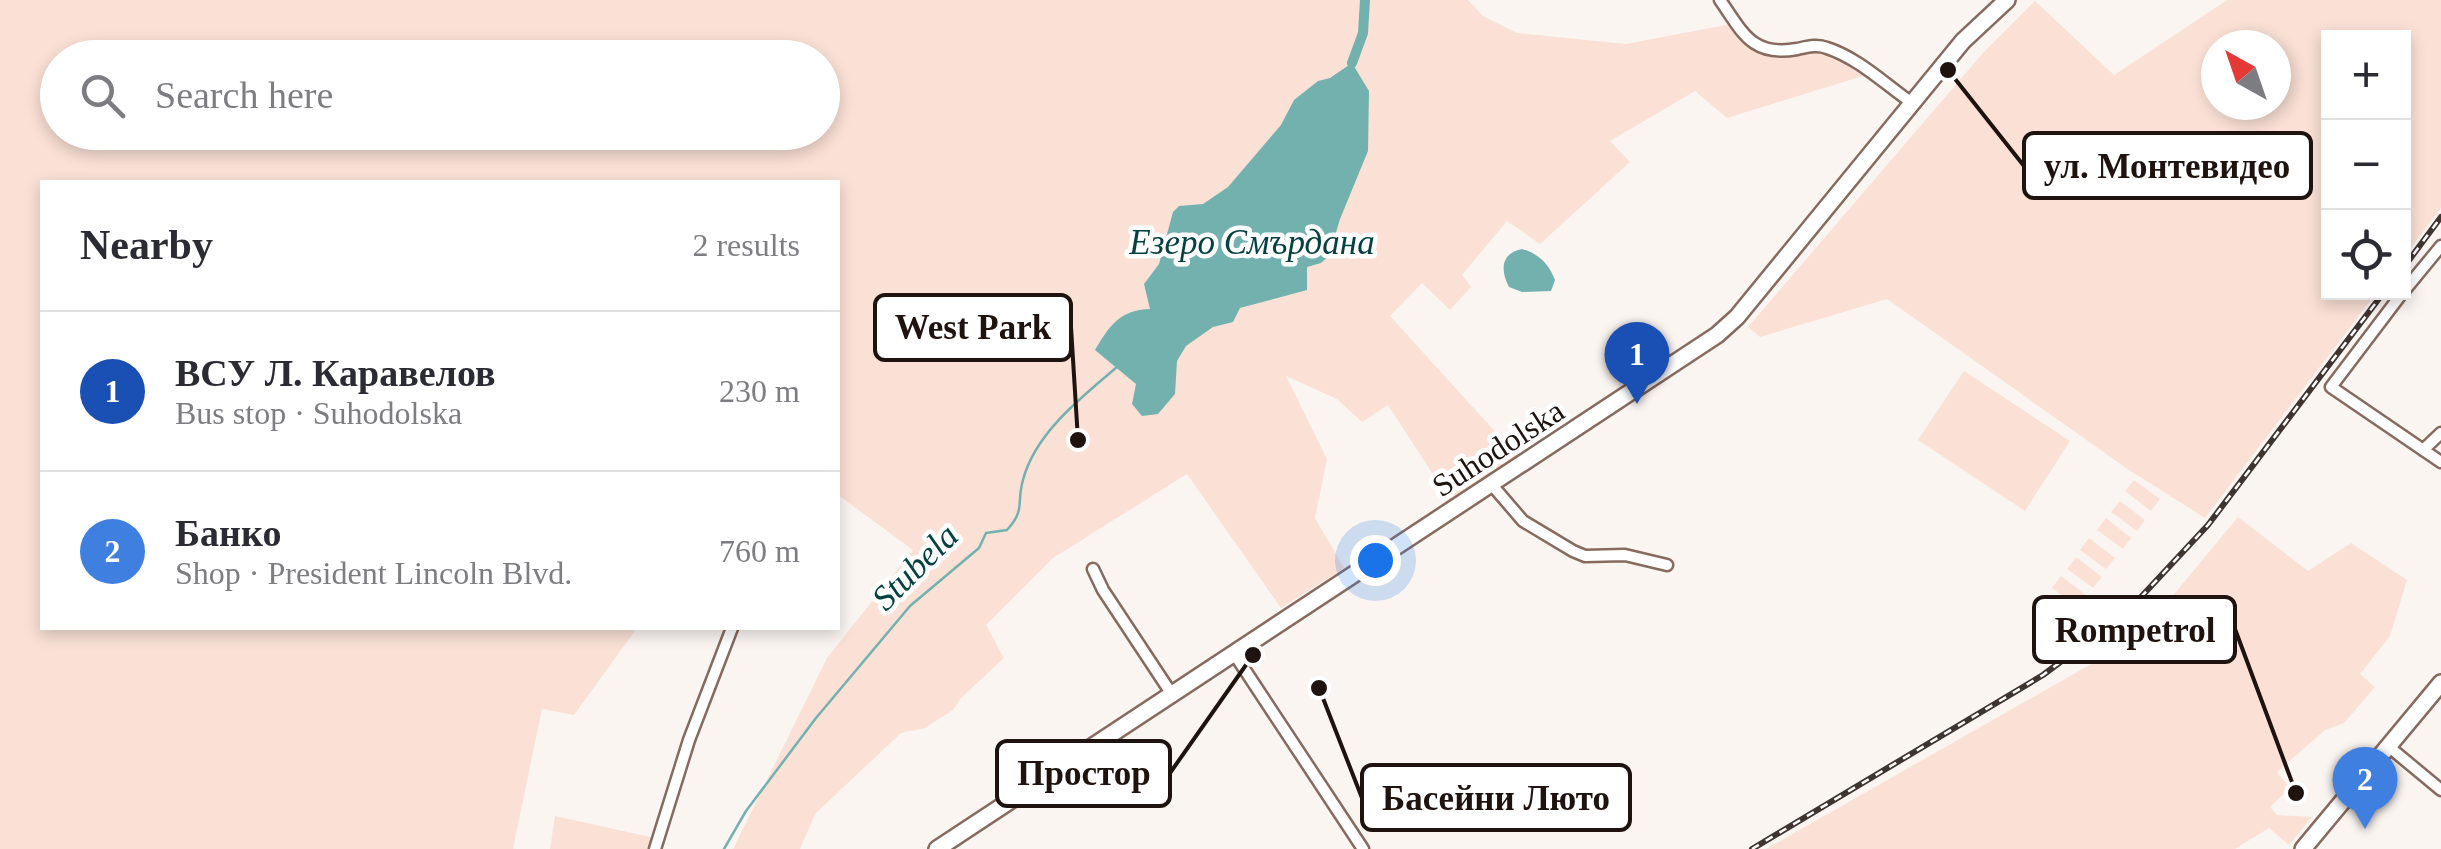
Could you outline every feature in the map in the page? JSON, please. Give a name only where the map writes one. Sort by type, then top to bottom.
[{"type":"street","points":[[1720,0],[1750,41],[1760,48],[1776,52],[1825,46],[1847,56],[1912,102]]},
{"type":"street","name":"Suhodolska","points":[[937,849],[1680,362],[1737,317],[1962,42],[2007,0]]},
{"type":"street","points":[[2411,282],[2441,246]]},
{"type":"street","points":[[2397,300],[2332,387],[2441,462]]},
{"type":"street","points":[[2423,450],[2441,433]]},
{"type":"street","points":[[1492,485],[1522,521],[1573,551],[1585,556],[1626,554],[1666,565]]},
{"type":"street","points":[[1093,569],[1173,696]]},
{"type":"street","points":[[655,849],[689,740],[731,630]]},
{"type":"street","points":[[1235,655],[1362,849]]},
{"type":"street","points":[[2303,849],[2441,683]]},
{"type":"street","points":[[2388,746],[2441,790]]},
{"type":"shaded area","points":[[0,0],[1468,0],[1483,16],[1517,33],[1626,44],[1731,24],[1763,52],[1823,50],[1866,75],[1727,118],[1695,91],[1610,141],[1630,162],[1540,244],[1507,221],[1462,275],[1471,287],[1450,310],[1422,283],[1390,316],[1519,458],[1451,502],[1388,405],[1362,422],[1337,399],[1286,376],[1327,459],[1315,518],[1344,568],[1281,608],[1187,474],[1053,558],[986,625],[1004,658],[953,710],[925,728],[901,733],[815,814],[800,849],[733,849],[827,658],[913,550],[840,496],[840,180],[40,180],[40,630],[636,630],[574,715],[542,709],[513,849],[0,849]]},
{"type":"shaded area","points":[[2227,0],[2441,0],[2441,208],[2411,248],[2411,30],[2321,30],[2321,300],[2371,300],[2205,518],[2129,470],[1887,299],[1760,337],[1748,327],[1983,53],[2035,1],[2114,75]]},
{"type":"shaded area","points":[[1964,371],[2070,441],[2025,511],[1918,440]]},
{"type":"shaded area","points":[[2134,480],[2160,499],[2151,511],[2125,491]]},
{"type":"shaded area","points":[[2120,501],[2145,520],[2137,531],[2111,512]]},
{"type":"shaded area","points":[[2238,517],[2308,571],[2351,543],[2407,580],[2390,636],[2360,674],[2375,687],[2344,723],[2325,730],[2277,772],[2290,788],[2270,807],[2277,815],[2312,817],[2289,845],[2269,828],[2235,849],[1766,849],[2114,651],[2170,599]]},
{"type":"shaded area","points":[[2106,518],[2131,538],[2123,549],[2097,530]]},
{"type":"shaded area","points":[[2089,538],[2115,558],[2106,569],[2080,550]]},
{"type":"shaded area","points":[[2076,557],[2102,577],[2093,588],[2067,569]]},
{"type":"shaded area","points":[[2061,576],[2087,596],[2078,607],[2052,588]]},
{"type":"shaded area","points":[[555,816],[655,838],[651,849],[550,849]]},
{"type":"water","name":"Езеро Смърдана","points":[[1352,63],[1369,91],[1368,151],[1329,256],[1307,267],[1307,290],[1240,308],[1233,322],[1213,327],[1186,346],[1177,361],[1175,394],[1158,414],[1142,416],[1132,404],[1136,384],[1095,350],[1117,320],[1131,312],[1150,309],[1144,284],[1159,264],[1173,212],[1179,206],[1203,204],[1228,187],[1281,125],[1294,100],[1318,81]]},
{"type":"water","points":[[1522,249],[1550,269],[1555,280],[1551,291],[1522,292],[1509,287],[1504,263],[1510,254]]},
{"type":"waterway","name":"Stubela","points":[[1352,63],[1363,33],[1365,0]]},
{"type":"waterway","name":"Stubela","points":[[724,849],[746,811],[816,718],[910,606],[979,548],[986,533],[1007,530],[1013,523],[1019,511],[1023,480],[1038,447],[1061,417],[1117,367]]},
{"type":"railway","points":[[2411,258],[2441,217]]},
{"type":"railway","points":[[1752,849],[2043,675],[2127,612],[2208,525],[2378,300]]},
{"type":"place","name":"ул. Монтевидео","points":[[1948,70]]},
{"type":"place","name":"ВСУ Л. Каравелов","points":[[1637,404]]},
{"type":"place","name":"West Park","points":[[1078,440]]},
{"type":"place","name":"Простор","points":[[1253,655]]},
{"type":"place","name":"Басейни Люто","points":[[1319,688]]},
{"type":"place","name":"Rompetrol","points":[[2296,793]]},
{"type":"place","name":"Банко","points":[[2365,829]]}]
